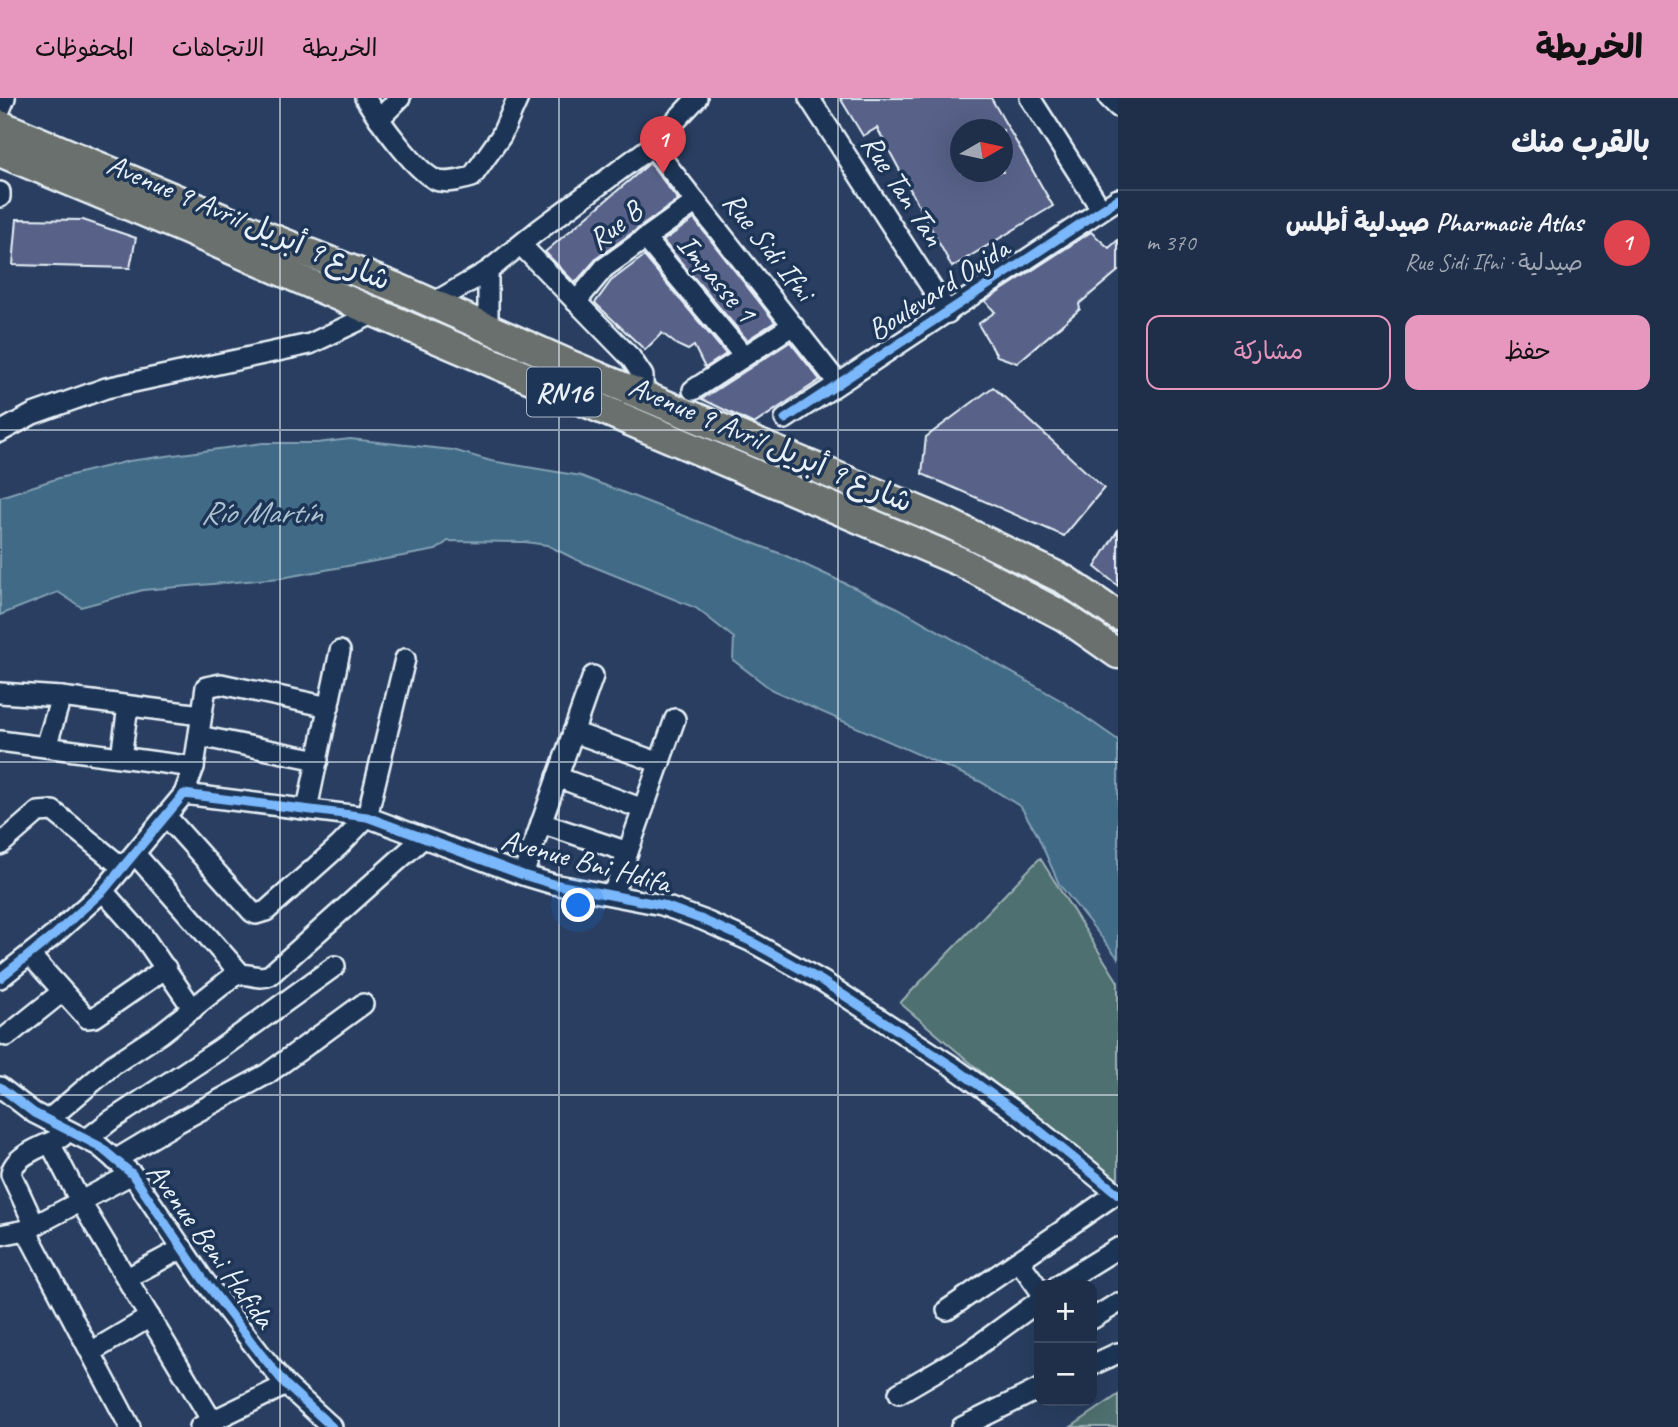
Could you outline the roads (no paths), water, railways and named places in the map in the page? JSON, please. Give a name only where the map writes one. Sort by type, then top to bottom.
[{"type":"highway","name":"Avenue 9 Avril شارع 9 أبريل","points":[[0,125],[433,303],[643,395],[948,523],[1065,580],[1118,616]]},
{"type":"highway","name":"Avenue 9 Avril شارع 9 أبريل","points":[[0,152],[961,562],[1065,617],[1118,654]]},
{"type":"street","points":[[0,110],[5,98]]},
{"type":"street","points":[[365,98],[425,174],[437,180],[454,182],[472,177],[501,136],[518,98]]},
{"type":"street","points":[[379,119],[400,98]]},
{"type":"street","name":"Rue Tan Tan","points":[[809,98],[948,313]]},
{"type":"street","points":[[1030,98],[1110,204]]},
{"type":"street","points":[[1109,98],[1118,107]]},
{"type":"street","points":[[433,303],[488,271],[652,146],[684,103]]},
{"type":"street","name":"Rue Sidi Ifni","points":[[652,146],[838,383]]},
{"type":"street","name":"Rue B","points":[[576,302],[604,268],[696,202]]},
{"type":"street","name":"Boulevard Oujda","points":[[785,419],[1110,204]]},
{"type":"street","name":"Impasse 1","points":[[645,238],[744,356]]},
{"type":"street","points":[[521,245],[640,370],[644,384],[643,395]]},
{"type":"street","points":[[488,271],[488,328]]},
{"type":"street","points":[[340,331],[345,300]]},
{"type":"street","points":[[0,432],[33,414],[106,388],[310,344],[375,313]]},
{"type":"street","points":[[692,390],[793,325]]},
{"type":"street","points":[[307,809],[340,651]]},
{"type":"street","points":[[166,817],[256,914],[265,911],[340,846],[367,817],[405,659]]},
{"type":"street","points":[[523,875],[593,676]]},
{"type":"street","points":[[0,978],[103,891],[184,793],[194,767],[206,687],[215,684],[328,707]]},
{"type":"street","points":[[0,693],[61,697],[201,715]]},
{"type":"street","points":[[46,747],[61,697]]},
{"type":"street","points":[[121,757],[128,706]]},
{"type":"street","points":[[613,894],[675,719]]},
{"type":"street","points":[[573,732],[660,763]]},
{"type":"street","points":[[199,736],[318,760]]},
{"type":"street","points":[[0,741],[194,767]]},
{"type":"street","points":[[557,777],[643,809]]},
{"type":"street","name":"Avenue Bni Hdifa","points":[[184,793],[367,817],[523,875],[553,884],[662,905],[703,920],[750,941],[822,981],[963,1074],[1039,1130],[1117,1193]]},
{"type":"street","points":[[0,845],[38,812],[53,811],[129,861],[240,973]]},
{"type":"street","points":[[541,823],[628,852]]},
{"type":"street","points":[[48,1120],[114,1064],[193,1009],[235,975],[249,974],[258,978],[270,975],[423,838]]},
{"type":"street","points":[[103,891],[143,936],[193,1009]]},
{"type":"street","points":[[30,955],[83,1016],[90,1018],[166,968]]},
{"type":"street","points":[[130,1427],[30,1228],[10,1174],[11,1169],[17,1161],[50,1143],[79,1135],[121,1113],[219,1049],[335,966]]},
{"type":"street","points":[[7,1036],[62,992]]},
{"type":"street","points":[[115,1160],[174,1124],[267,1074],[363,1004]]},
{"type":"street","name":"Avenue Beni Hafida","points":[[0,1087],[20,1104],[79,1135],[132,1174],[203,1279],[286,1385],[332,1427]]},
{"type":"street","points":[[50,1143],[80,1201],[150,1317],[206,1424],[286,1385]]},
{"type":"street","points":[[0,1235],[30,1228],[132,1174]]},
{"type":"street","points":[[947,1310],[1117,1193]]},
{"type":"street","points":[[127,1278],[183,1248]]},
{"type":"street","points":[[1067,1280],[1118,1248]]},
{"type":"street","points":[[1019,1261],[1034,1282]]},
{"type":"street","points":[[1097,1316],[1118,1303]]},
{"type":"street","points":[[900,1393],[969,1352],[1034,1305]]},
{"type":"street","points":[[91,1352],[150,1317]]},
{"type":"street","points":[[1097,1363],[1118,1353]]},
{"type":"street","points":[[962,1427],[1034,1391]]},
{"type":"water","name":"Río Martín","points":[[350,439],[453,450],[491,461],[581,476],[784,555],[898,608],[1062,701],[1118,740],[1118,958],[1059,884],[1037,834],[1021,807],[981,782],[772,690],[733,660],[734,638],[696,608],[577,560],[547,545],[525,542],[448,541],[436,550],[281,578],[143,590],[81,607],[58,592],[0,615],[0,497],[59,478],[129,461],[263,443],[317,443]]},
{"type":"place","name":"Pharmacie Atlas صيدلية أطلس","points":[[663,174]]}]
